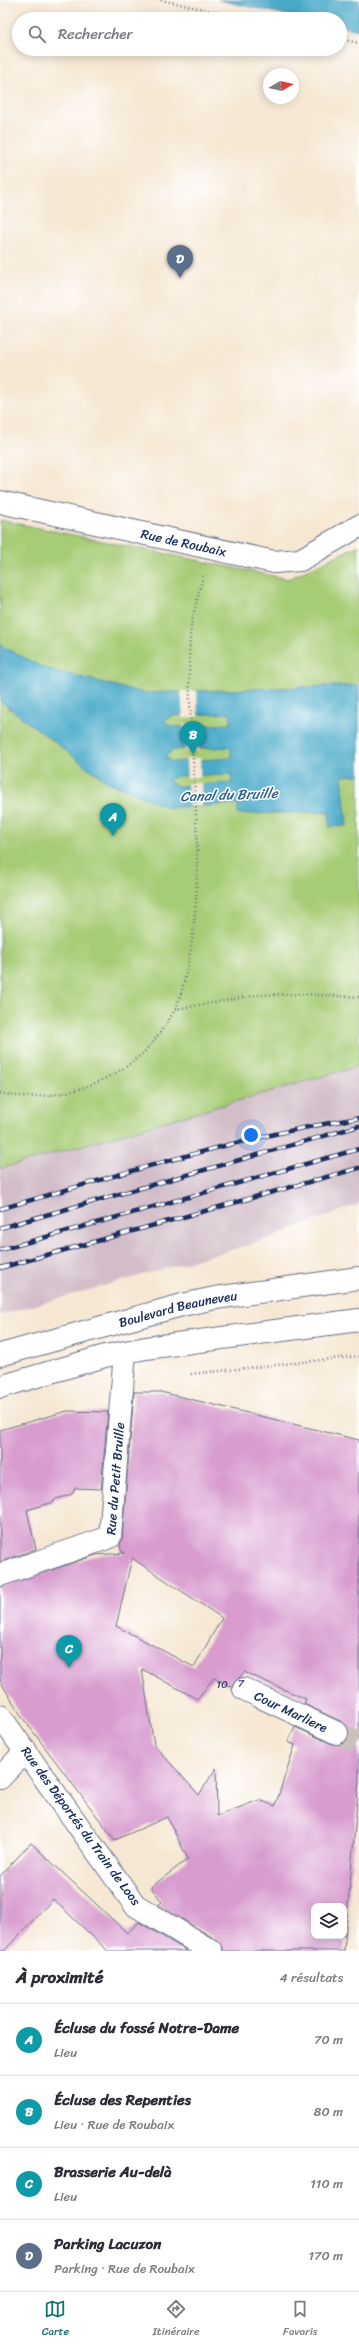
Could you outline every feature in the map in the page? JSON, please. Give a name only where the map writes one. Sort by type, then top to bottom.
[{"type":"street","name":"Rue de Roubaix","points":[[0,502],[274,562],[300,560],[359,526]]},
{"type":"street","name":"Boulevard Beauneveu","points":[[0,1354],[195,1302],[359,1278]]},
{"type":"street","points":[[0,1387],[125,1352],[359,1320]]},
{"type":"street","name":"Rue du Petit Bruille","points":[[0,1575],[110,1537],[125,1352]]},
{"type":"street","name":"Cour Marliere","points":[[244,1689],[338,1733]]},
{"type":"street","name":"Rue des Déportés du Train de Loos","points":[[0,1716],[26,1750],[135,1905],[211,1951]]},
{"type":"street","points":[[0,1778],[26,1750]]},
{"type":"path","points":[[161,0],[217,12]]},
{"type":"path","points":[[347,40],[359,43]]},
{"type":"path","points":[[0,1093],[17,1097],[39,1097],[67,1092],[92,1084],[136,1059],[153,1041],[176,1009],[187,978],[195,929],[195,807],[190,691],[190,637],[209,548]]},
{"type":"path","points":[[176,1009],[258,995],[298,994],[359,997]]},
{"type":"path","points":[[191,1374],[359,1356]]},
{"type":"shaded area","points":[[359,1066],[359,1204],[252,1244],[0,1315],[0,1169]]},
{"type":"green space","points":[[0,520],[288,579],[359,545],[359,1066],[0,1169]]},
{"type":"water","points":[[218,0],[359,0],[359,30],[347,27],[347,12],[274,12]]},
{"type":"water","name":"Canal du Bruille","points":[[0,645],[44,668],[144,693],[359,685],[359,775],[342,776],[347,826],[329,827],[329,812],[238,814],[238,804],[169,808],[106,781],[0,701]],"holes":[[[230,713],[231,724],[172,727],[164,721],[171,716]],[[231,747],[231,758],[173,762],[165,757],[173,750]],[[231,774],[232,783],[177,786],[168,781],[176,776]]]},
{"type":"pier","points":[[181,691],[197,691],[198,717],[183,718]]},
{"type":"pier","points":[[183,724],[198,724],[199,751],[185,752]]},
{"type":"pier","points":[[200,758],[200,777],[187,778],[186,759]]},
{"type":"pier","points":[[187,783],[201,783],[201,806],[189,807]]},
{"type":"building","points":[[134,1392],[161,1392],[359,1440],[359,1781],[347,1917],[347,1903],[311,1903],[311,1939],[345,1939],[344,1951],[223,1951],[217,1940],[158,1905],[162,1902],[151,1887],[188,1859],[167,1817],[115,1840],[22,1717],[0,1681],[0,1587],[96,1555],[125,1553],[121,1551],[120,1544],[122,1538]],"holes":[[[132,1558],[222,1618],[194,1667],[116,1626]],[[142,1669],[197,1699],[214,1678],[232,1687],[244,1672],[306,1699],[304,1704],[342,1722],[347,1726],[348,1738],[344,1743],[332,1744],[295,1727],[288,1742],[295,1745],[275,1806],[259,1800],[217,1816],[216,1768],[199,1795],[154,1745]]]},
{"type":"building","points":[[67,1411],[108,1412],[101,1489],[75,1488],[72,1494],[53,1500],[54,1502],[27,1510],[36,1549],[0,1562],[0,1430]]},
{"type":"building","points":[[31,1843],[127,1933],[139,1922],[187,1951],[108,1951],[53,1899],[4,1951],[0,1951],[0,1876]]},
{"type":"tunnel","points":[[337,1733],[359,1743]]},
{"type":"railway","points":[[0,1209],[223,1146],[268,1135],[359,1118]]},
{"type":"railway","points":[[0,1228],[359,1126]]},
{"type":"railway","points":[[0,1250],[359,1149]]},
{"type":"railway","points":[[0,1268],[359,1168]]},
{"type":"place","name":"Parking Lacuzon","points":[[180,278]]},
{"type":"place","name":"Écluse des Repenties","points":[[193,754]]},
{"type":"place","name":"Écluse du fossé Notre-Dame","points":[[113,836]]},
{"type":"place","name":"Brasserie Au-delà","points":[[69,1668]]}]
